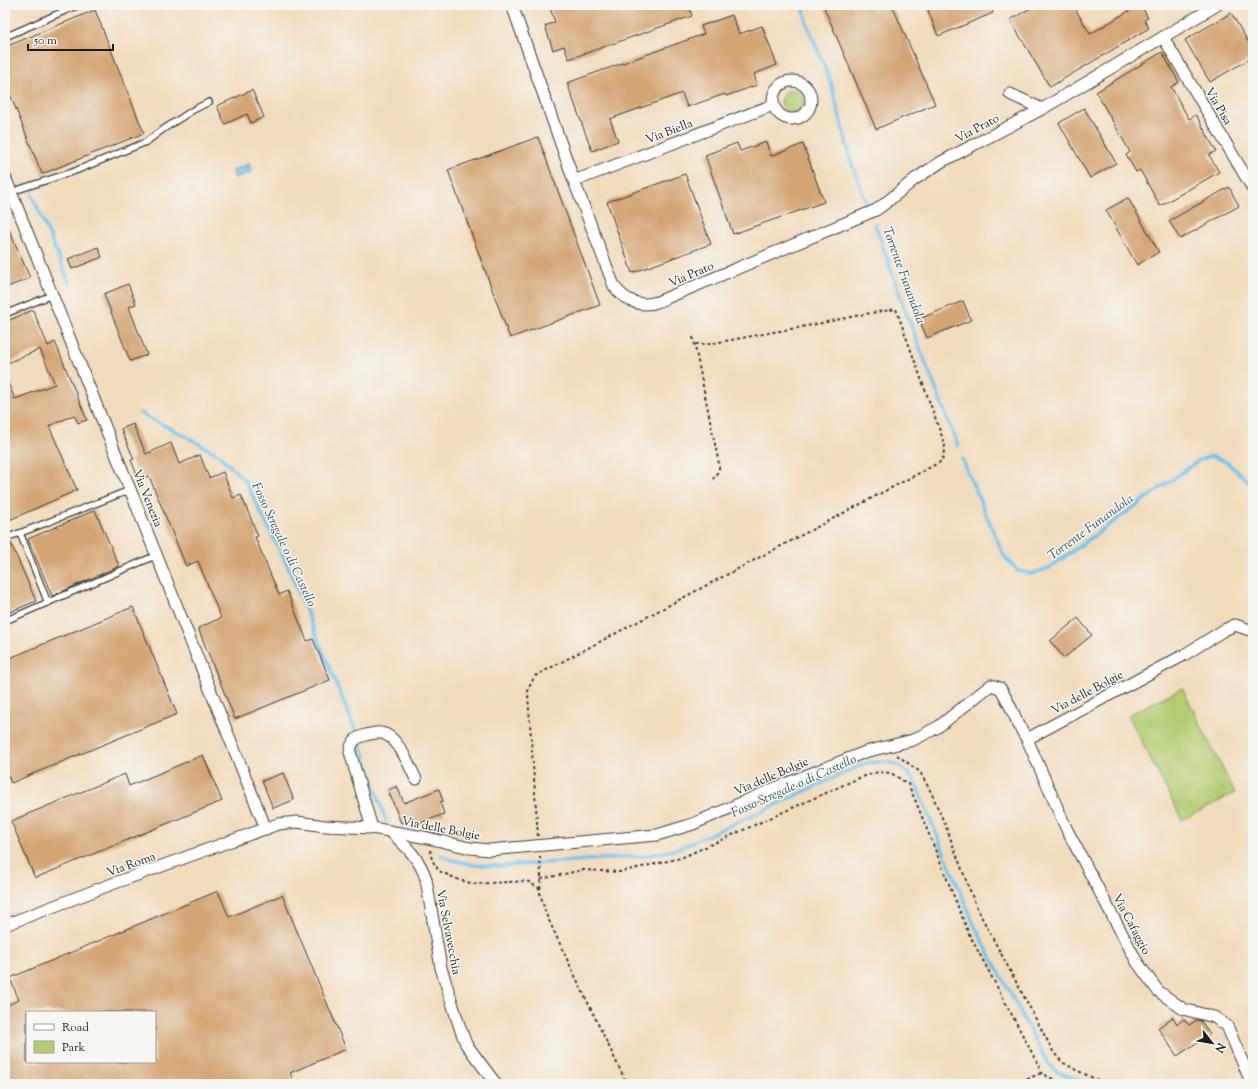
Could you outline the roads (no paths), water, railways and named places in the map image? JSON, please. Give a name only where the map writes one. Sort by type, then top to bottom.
[{"type":"street","name":"Via Prato","points":[[512,5],[574,181],[614,286],[618,292],[634,302],[643,305],[651,304],[876,210],[915,179],[941,162],[1042,108],[1217,5]]},
{"type":"street","name":"Via Pisa","points":[[1163,37],[1253,189]]},
{"type":"street","points":[[1010,94],[1042,108]]},
{"type":"street","name":"Via Biella","points":[[574,181],[773,105]]},
{"type":"street","name":"Via Venezia","points":[[5,177],[266,828]]},
{"type":"street","name":"Via delle Bolgie","points":[[372,828],[428,838],[470,848],[489,850],[539,848],[657,835],[693,824],[780,786],[865,752],[913,740],[938,727],[991,685],[1000,688],[1006,697],[1021,730],[1027,739],[1184,655],[1224,630],[1235,625],[1253,631]]},
{"type":"street","points":[[372,828],[351,756],[351,747],[355,740],[365,735],[378,732],[387,735],[398,744],[416,779]]},
{"type":"street","name":"Via Cafaggio","points":[[1027,739],[1067,830],[1137,962],[1158,992],[1183,1009],[1214,1017],[1227,1026],[1252,1084]]},
{"type":"street","name":"Via Roma","points":[[5,925],[120,881],[278,824],[298,822],[325,826],[372,828]]},
{"type":"street","name":"Via Selvavecchia","points":[[391,832],[412,852],[422,868],[426,879],[440,968],[460,1028],[466,1044],[496,1084]]},
{"type":"lane","points":[[5,37],[78,5]]},
{"type":"lane","points":[[11,192],[75,170],[146,142],[193,110],[209,102]]},
{"type":"lane","points":[[5,314],[52,295]]},
{"type":"lane","points":[[5,538],[130,490]]},
{"type":"lane","points":[[20,533],[48,603]]},
{"type":"lane","points":[[5,621],[157,555]]},
{"type":"water","points":[[249,164],[252,172],[235,178],[232,170]]},
{"type":"waterway","name":"Torrente Funandola","points":[[803,5],[806,21],[831,83],[852,164],[867,204]]},
{"type":"waterway","name":"Fosso Stregale o di Castello","points":[[32,195],[70,284]]},
{"type":"waterway","name":"Torrente Funandola","points":[[875,224],[905,310],[958,446]]},
{"type":"waterway","name":"Fosso Stregale o di Castello","points":[[140,413],[219,455],[245,481],[288,567],[356,732]]},
{"type":"waterway","name":"Torrente Funandola","points":[[962,459],[1004,556],[1018,571],[1031,574],[1049,568],[1198,461],[1210,456],[1225,461],[1253,485]]},
{"type":"waterway","name":"Fosso Stregale o di Castello","points":[[360,742],[386,821]]},
{"type":"waterway","name":"Fosso Stregale o di Castello","points":[[441,855],[449,859],[474,865],[503,866],[644,856],[674,850],[866,763],[893,763],[903,769],[914,780],[975,927],[1047,1062],[1056,1071],[1089,1084]]}]
